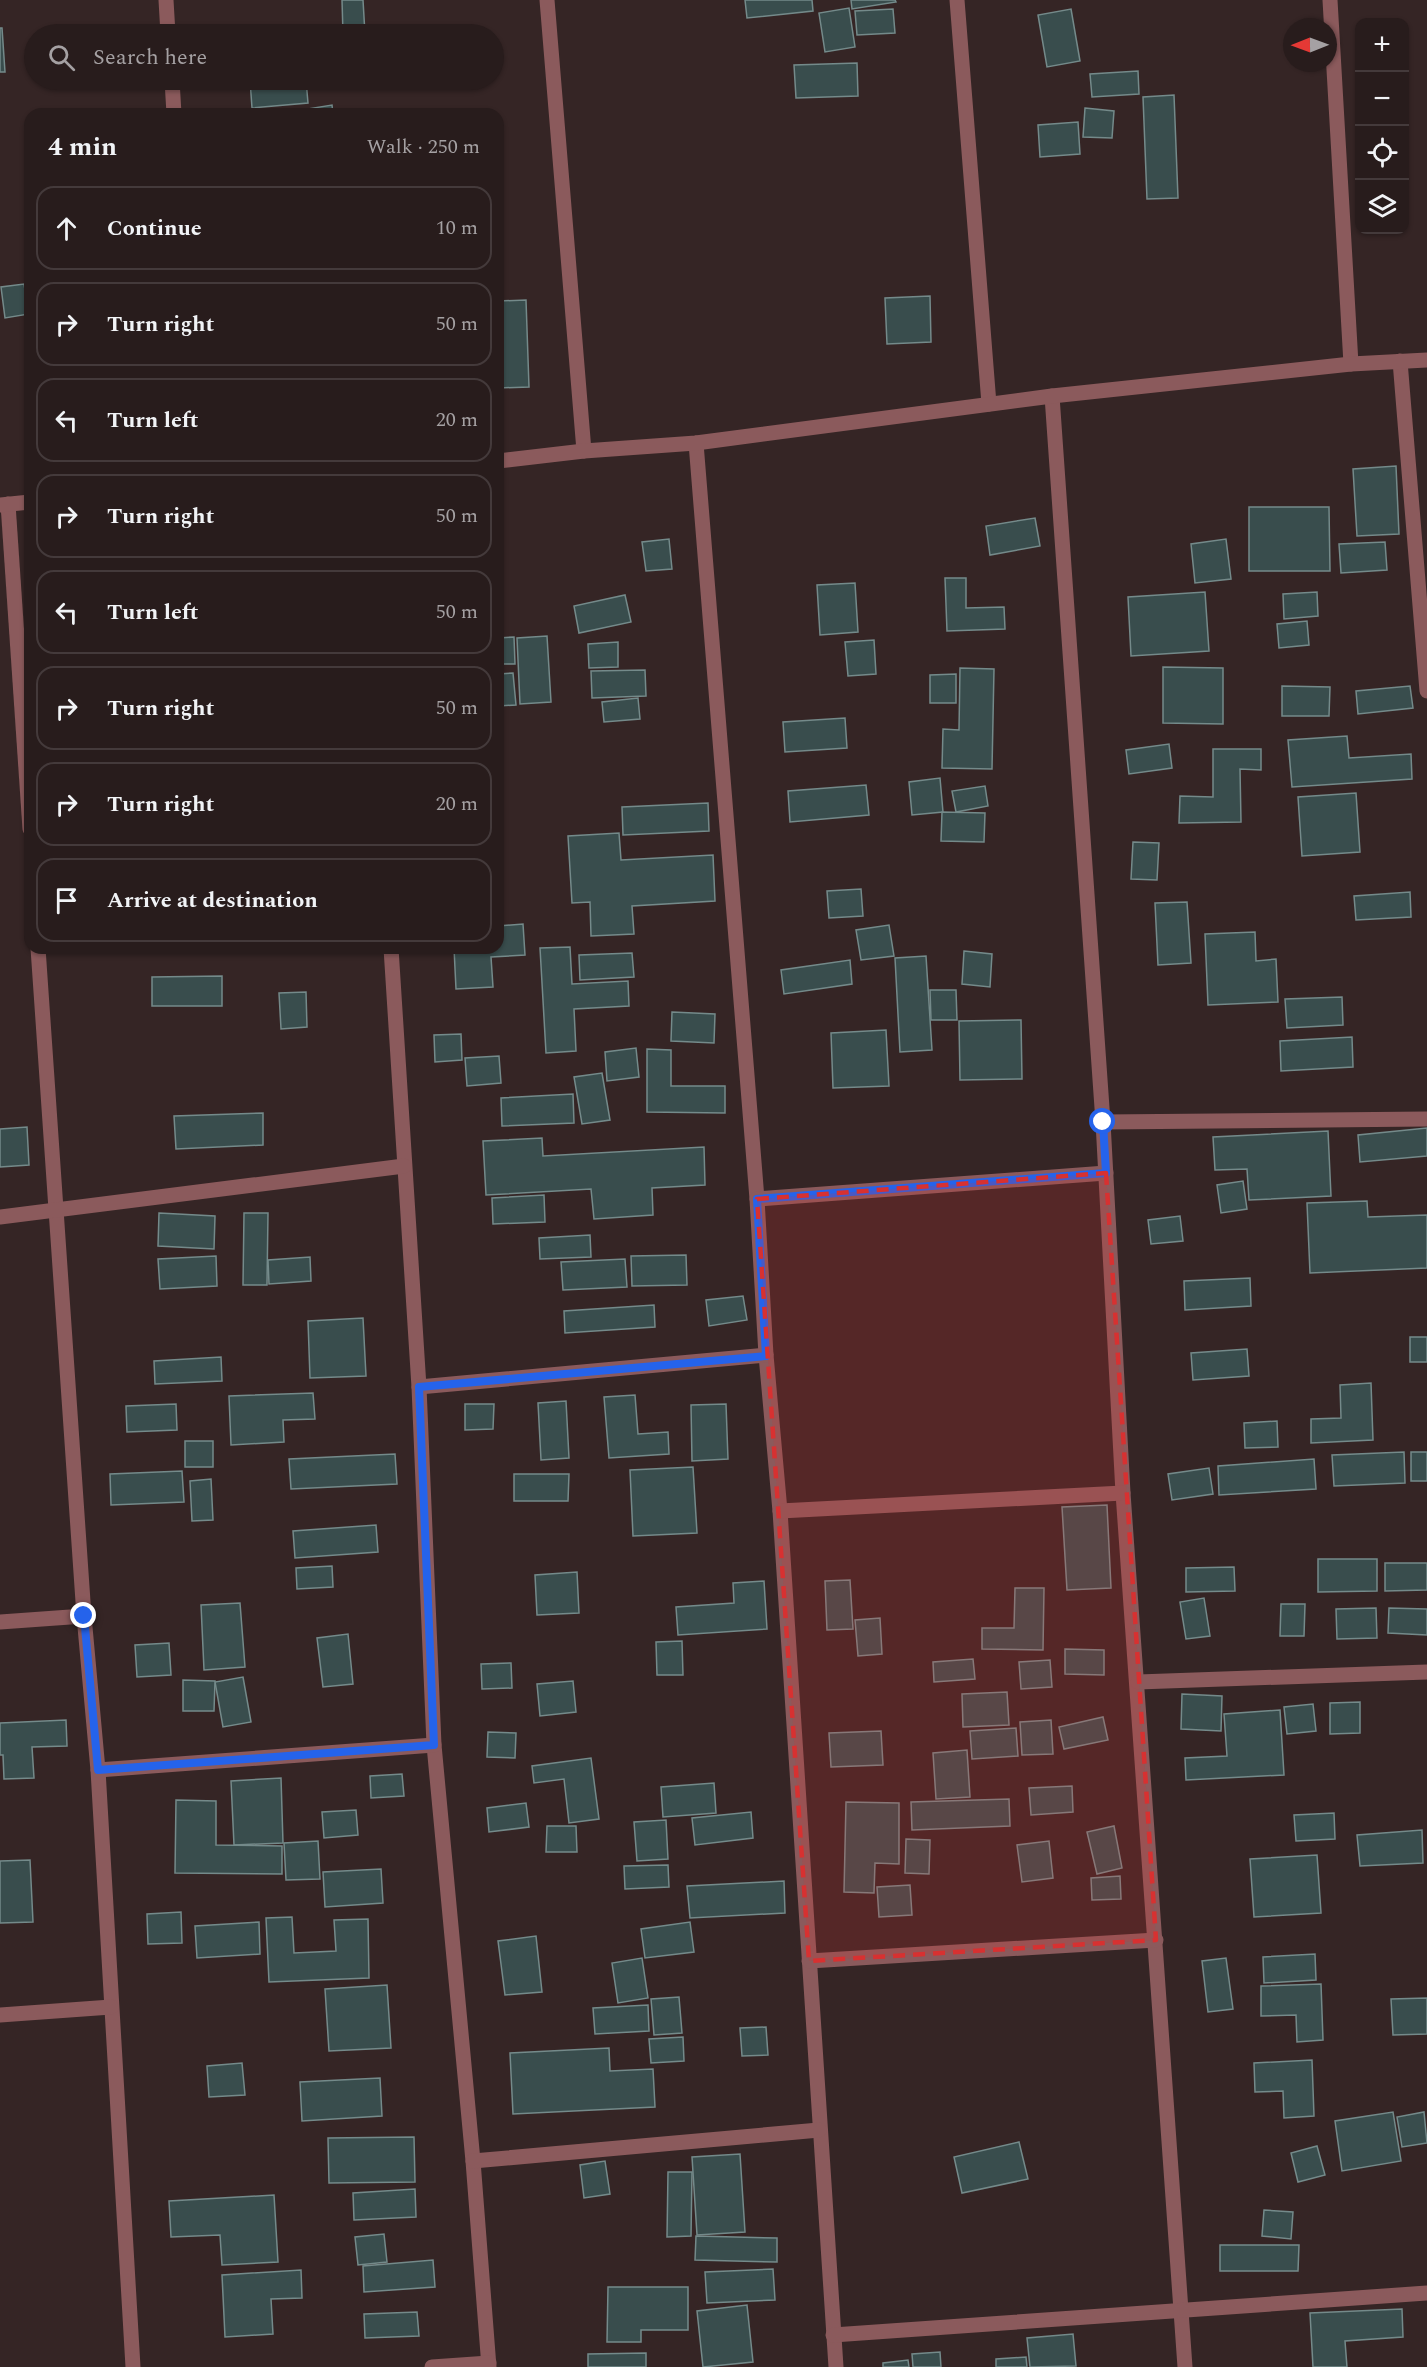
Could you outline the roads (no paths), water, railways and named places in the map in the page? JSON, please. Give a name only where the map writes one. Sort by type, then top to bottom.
[{"type":"street","points":[[166,0],[167,24]]},
{"type":"street","points":[[547,0],[584,451]]},
{"type":"street","points":[[957,0],[989,404]]},
{"type":"street","points":[[1330,0],[1351,364]]},
{"type":"street","points":[[173,90],[174,108]]},
{"type":"street","points":[[504,459],[696,443],[1052,396],[1351,364],[1427,360]]},
{"type":"street","points":[[1400,361],[1427,690]]},
{"type":"street","points":[[1052,396],[1103,1122],[1124,1493],[1185,2367]]},
{"type":"street","points":[[696,443],[757,1199],[766,1356],[780,1511],[836,2367]]},
{"type":"street","points":[[24,502],[4,504],[24,754]]},
{"type":"street","points":[[38,954],[84,1616],[98,1770],[133,2367]]},
{"type":"street","points":[[391,954],[419,1387],[434,1745],[473,2161],[489,2365],[432,2367]]},
{"type":"street","points":[[1103,1122],[1427,1119]]},
{"type":"street","points":[[0,1217],[404,1166]]},
{"type":"street","points":[[757,1199],[1106,1173]]},
{"type":"street","points":[[419,1387],[766,1356]]},
{"type":"street","points":[[780,1511],[1124,1493]]},
{"type":"street","points":[[0,1622],[84,1616]]},
{"type":"street","points":[[1138,1682],[1427,1671]]},
{"type":"street","points":[[98,1770],[434,1745]]},
{"type":"street","points":[[809,1961],[1156,1940]]},
{"type":"street","points":[[0,2015],[111,2007]]},
{"type":"street","points":[[473,2161],[819,2130]]},
{"type":"street","points":[[833,2335],[1427,2293]]}]
